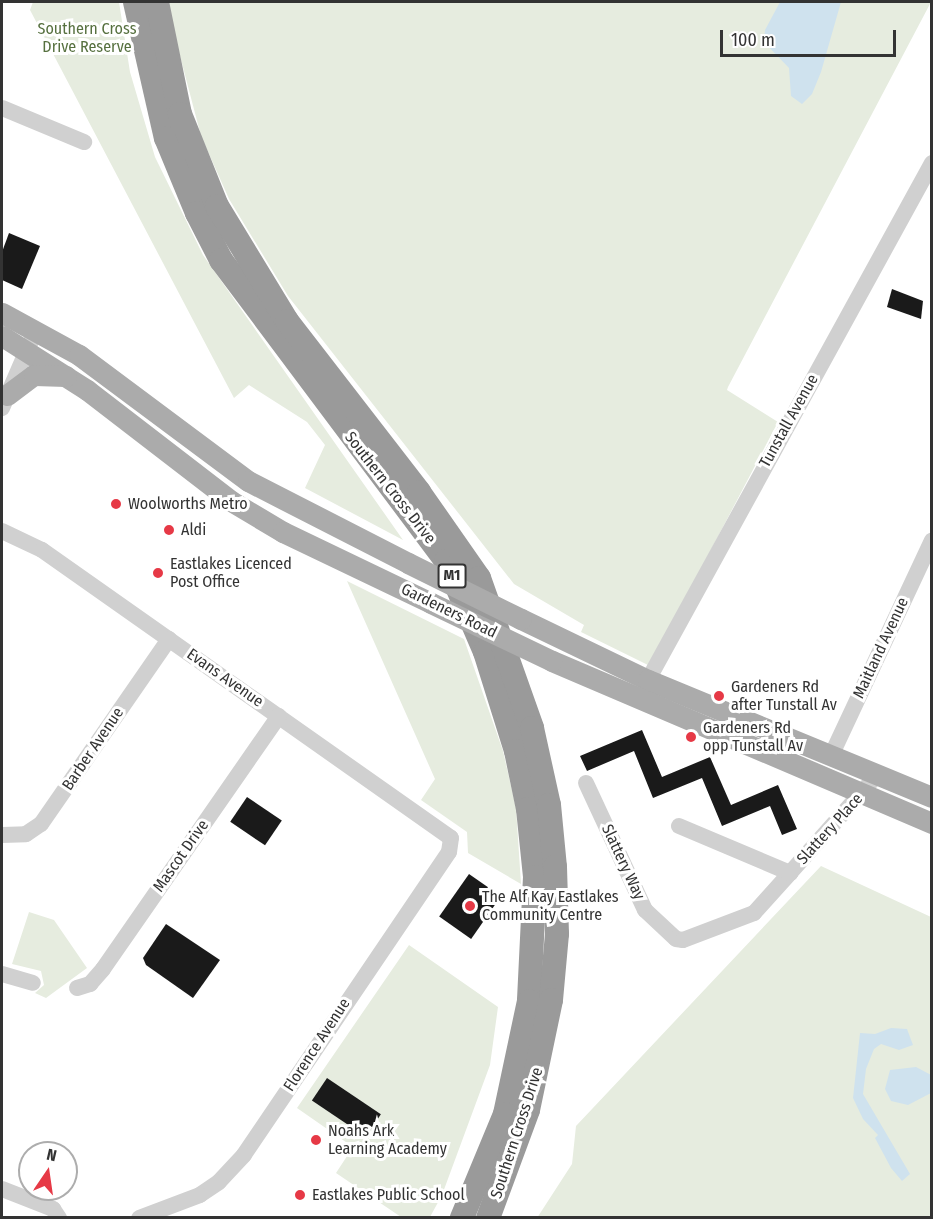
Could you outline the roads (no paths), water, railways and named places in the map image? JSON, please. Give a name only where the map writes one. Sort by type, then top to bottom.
[{"type":"highway","name":"Southern Cross Drive","points":[[135,2],[166,138],[201,222],[227,269],[446,561],[485,652],[516,752],[532,842],[536,916],[531,985],[520,1057],[505,1114],[462,1218]]},
{"type":"highway","name":"Southern Cross Drive","points":[[157,2],[180,114],[217,206],[287,321],[419,492],[479,578],[532,728],[549,806],[555,867],[557,934],[551,1000],[528,1110],[488,1218]]},
{"type":"main road","name":"Gardeners Road","points":[[2,313],[37,329],[116,382],[248,481],[408,563],[648,680],[932,797]]},
{"type":"main road","name":"Gardeners Road","points":[[2,336],[67,376],[231,501],[283,532],[552,661],[932,823]]},
{"type":"main road","points":[[4,402],[34,375],[67,376]]},
{"type":"street","points":[[2,108],[84,142]]},
{"type":"street","name":"Tunstall Avenue","points":[[648,680],[931,164]]},
{"type":"street","points":[[4,402],[37,329]]},
{"type":"street","name":"Evans Avenue","points":[[2,531],[42,550],[445,831]]},
{"type":"street","name":"Maitland Avenue","points":[[831,756],[932,540]]},
{"type":"street","name":"Barber Avenue","points":[[2,835],[26,834],[41,824],[169,639]]},
{"type":"street","name":"Mascot Drive","points":[[77,988],[90,984],[103,969],[279,716]]},
{"type":"street","name":"Slattery Place","points":[[679,826],[790,873],[877,775]]},
{"type":"street","name":"Slattery Way","points":[[586,783],[645,910],[676,939],[683,940],[754,913],[790,873]]},
{"type":"street","name":"Florence Avenue","points":[[139,1218],[200,1195],[219,1182],[244,1155],[449,852],[451,838],[445,831]]},
{"type":"street","points":[[2,974],[33,982]]},
{"type":"street","points":[[2,1188],[53,1209],[59,1218]]},
{"type":"water","points":[[780,2],[841,2],[821,72],[812,94],[802,104],[791,96],[789,68],[764,42],[765,30]]},
{"type":"water","points":[[891,1028],[907,1029],[913,1045],[899,1050],[881,1044],[874,1049],[866,1069],[863,1094],[910,1174],[902,1181],[891,1168],[875,1138],[878,1135],[863,1119],[853,1098],[860,1033],[875,1034]]},
{"type":"water","points":[[916,1067],[931,1075],[931,1093],[908,1105],[891,1101],[885,1089],[890,1070]]},
{"type":"place","name":"Woolworths Metro","points":[[116,504]]},
{"type":"place","name":"Aldi","points":[[169,530]]},
{"type":"place","name":"Eastlakes Licenced Post Office","points":[[158,573]]},
{"type":"place","name":"Gardeners Rd after Tunstall Av","points":[[719,696]]},
{"type":"place","name":"Gardeners Rd opp Tunstall Av","points":[[691,737]]},
{"type":"place","name":"The Alf Kay Eastlakes Community Centre","points":[[470,906]]},
{"type":"place","name":"Noahs Ark Learning Academy","points":[[316,1140]]},
{"type":"place","name":"Eastlakes Public School","points":[[300,1195]]},
{"type":"park label","name":"Southern Cross Drive Reserve","points":[[87,38]]}]
